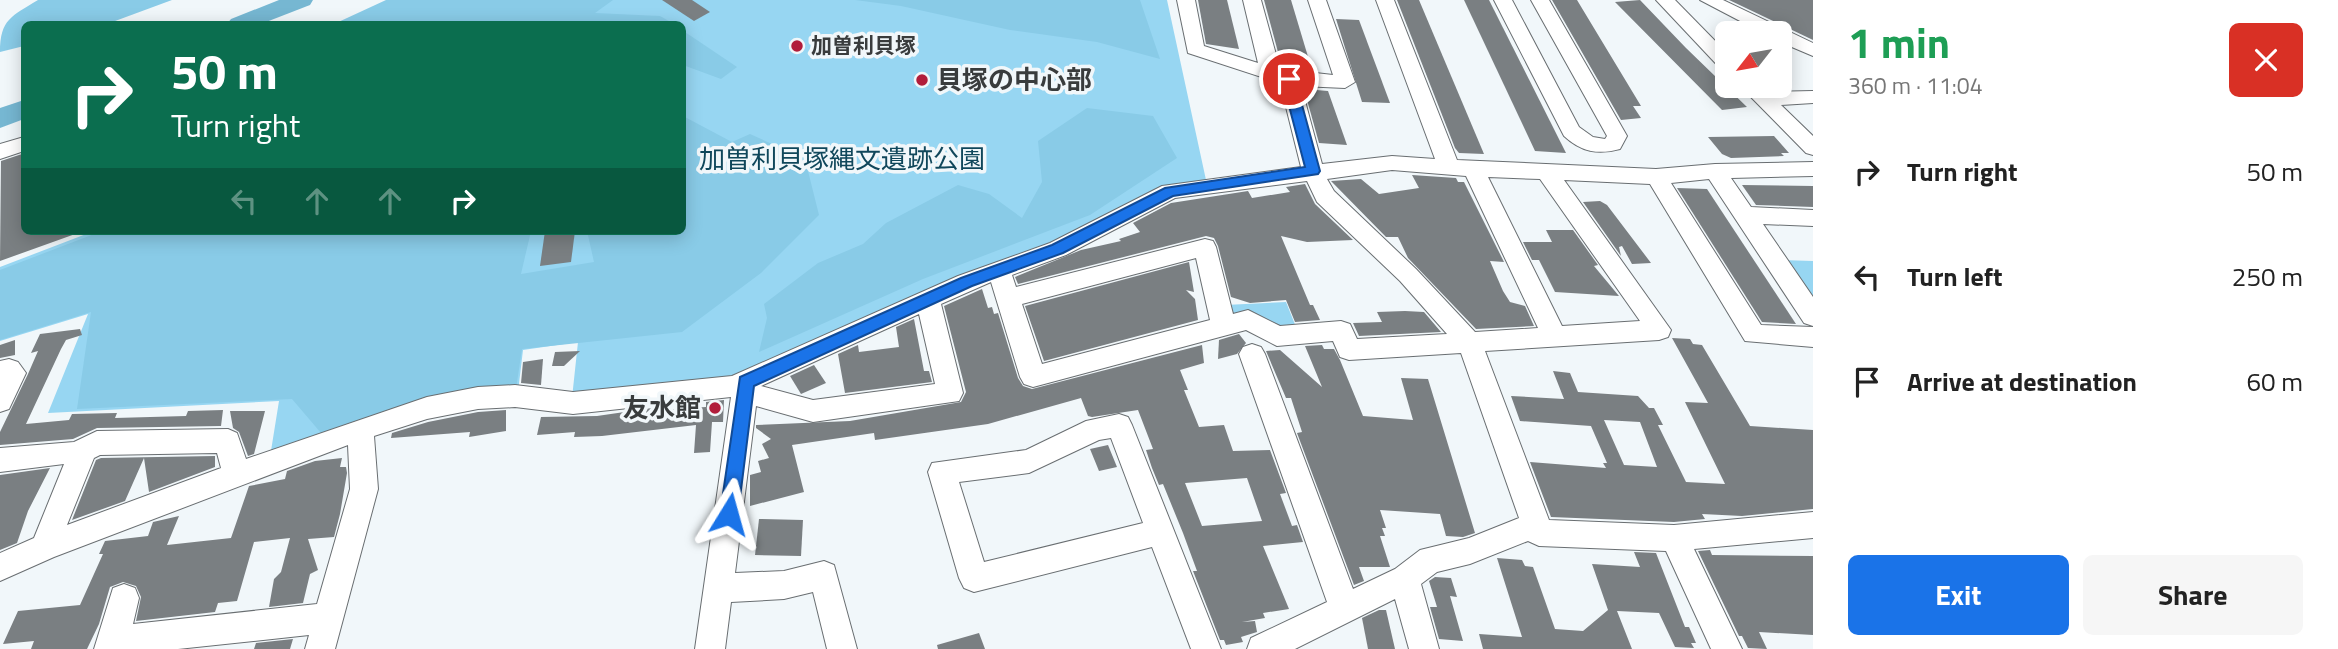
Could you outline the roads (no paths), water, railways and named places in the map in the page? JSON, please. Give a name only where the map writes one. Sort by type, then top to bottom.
[{"type":"street","points":[[1186,0],[1195,49],[1280,77],[1345,82],[1317,0]]},
{"type":"street","points":[[1252,0],[1313,171],[1325,196],[1408,275],[1470,343],[1539,533],[1674,538],[1813,526]]},
{"type":"street","points":[[1385,0],[1449,168]]},
{"type":"street","points":[[1503,0],[1571,131],[1581,141],[1601,148],[1613,144],[1617,135],[1540,0]]},
{"type":"street","points":[[1665,0],[1715,52]]},
{"type":"street","points":[[1709,0],[1752,21]]},
{"type":"street","points":[[1792,40],[1813,50]]},
{"type":"street","points":[[1792,95],[1813,97]]},
{"type":"street","points":[[1763,98],[1813,148]]},
{"type":"street","points":[[0,152],[21,145]]},
{"type":"street","points":[[1601,148],[1617,175]]},
{"type":"street","points":[[746,387],[928,299],[1058,249],[1170,191],[1392,163],[1656,177],[1715,171],[1813,169]]},
{"type":"street","points":[[1473,169],[1554,336]]},
{"type":"street","points":[[1715,171],[1813,317]]},
{"type":"street","points":[[999,270],[1033,377],[1248,320],[1277,336],[1341,331],[1349,350],[1659,330],[1547,173]]},
{"type":"street","points":[[1656,177],[1754,334],[1813,337]]},
{"type":"street","points":[[1744,215],[1813,218]]},
{"type":"street","points":[[1009,298],[1205,247],[1223,326]]},
{"type":"street","points":[[0,568],[44,547],[360,429],[417,411],[478,398],[515,396],[573,403],[735,386],[746,387],[813,411],[950,393],[928,299]]},
{"type":"street","points":[[1252,354],[1345,609]]},
{"type":"street","points":[[0,371],[9,369],[13,373],[0,401]]},
{"type":"street","points":[[710,649],[746,387]]},
{"type":"street","points":[[1161,532],[974,578],[942,472],[1029,461],[1095,429],[1119,425],[1161,532],[1206,649]]},
{"type":"street","points":[[320,649],[364,489],[360,429]]},
{"type":"street","points":[[75,455],[97,443],[228,441],[236,475]]},
{"type":"street","points":[[0,460],[69,452],[80,457],[44,547]]},
{"type":"street","points":[[1262,649],[1405,579],[1430,560],[1470,551],[1535,525]]},
{"type":"street","points":[[1674,538],[1727,649]]},
{"type":"street","points":[[719,588],[784,584],[824,575],[842,649]]},
{"type":"street","points":[[1405,579],[1424,649]]},
{"type":"street","points":[[124,598],[111,645],[214,639],[328,618]]},
{"type":"waterway","points":[[248,21],[301,0]]},
{"type":"waterway","points":[[0,119],[21,110]]},
{"type":"place","name":"加曽利貝塚","points":[[797,46]]},
{"type":"place","name":"貝塚の中心部","points":[[922,80]]},
{"type":"place","name":"友水館","points":[[715,408]]},
{"type":"park label","name":"加曽利貝塚縄文遺跡公園","points":[[842,159]]}]
